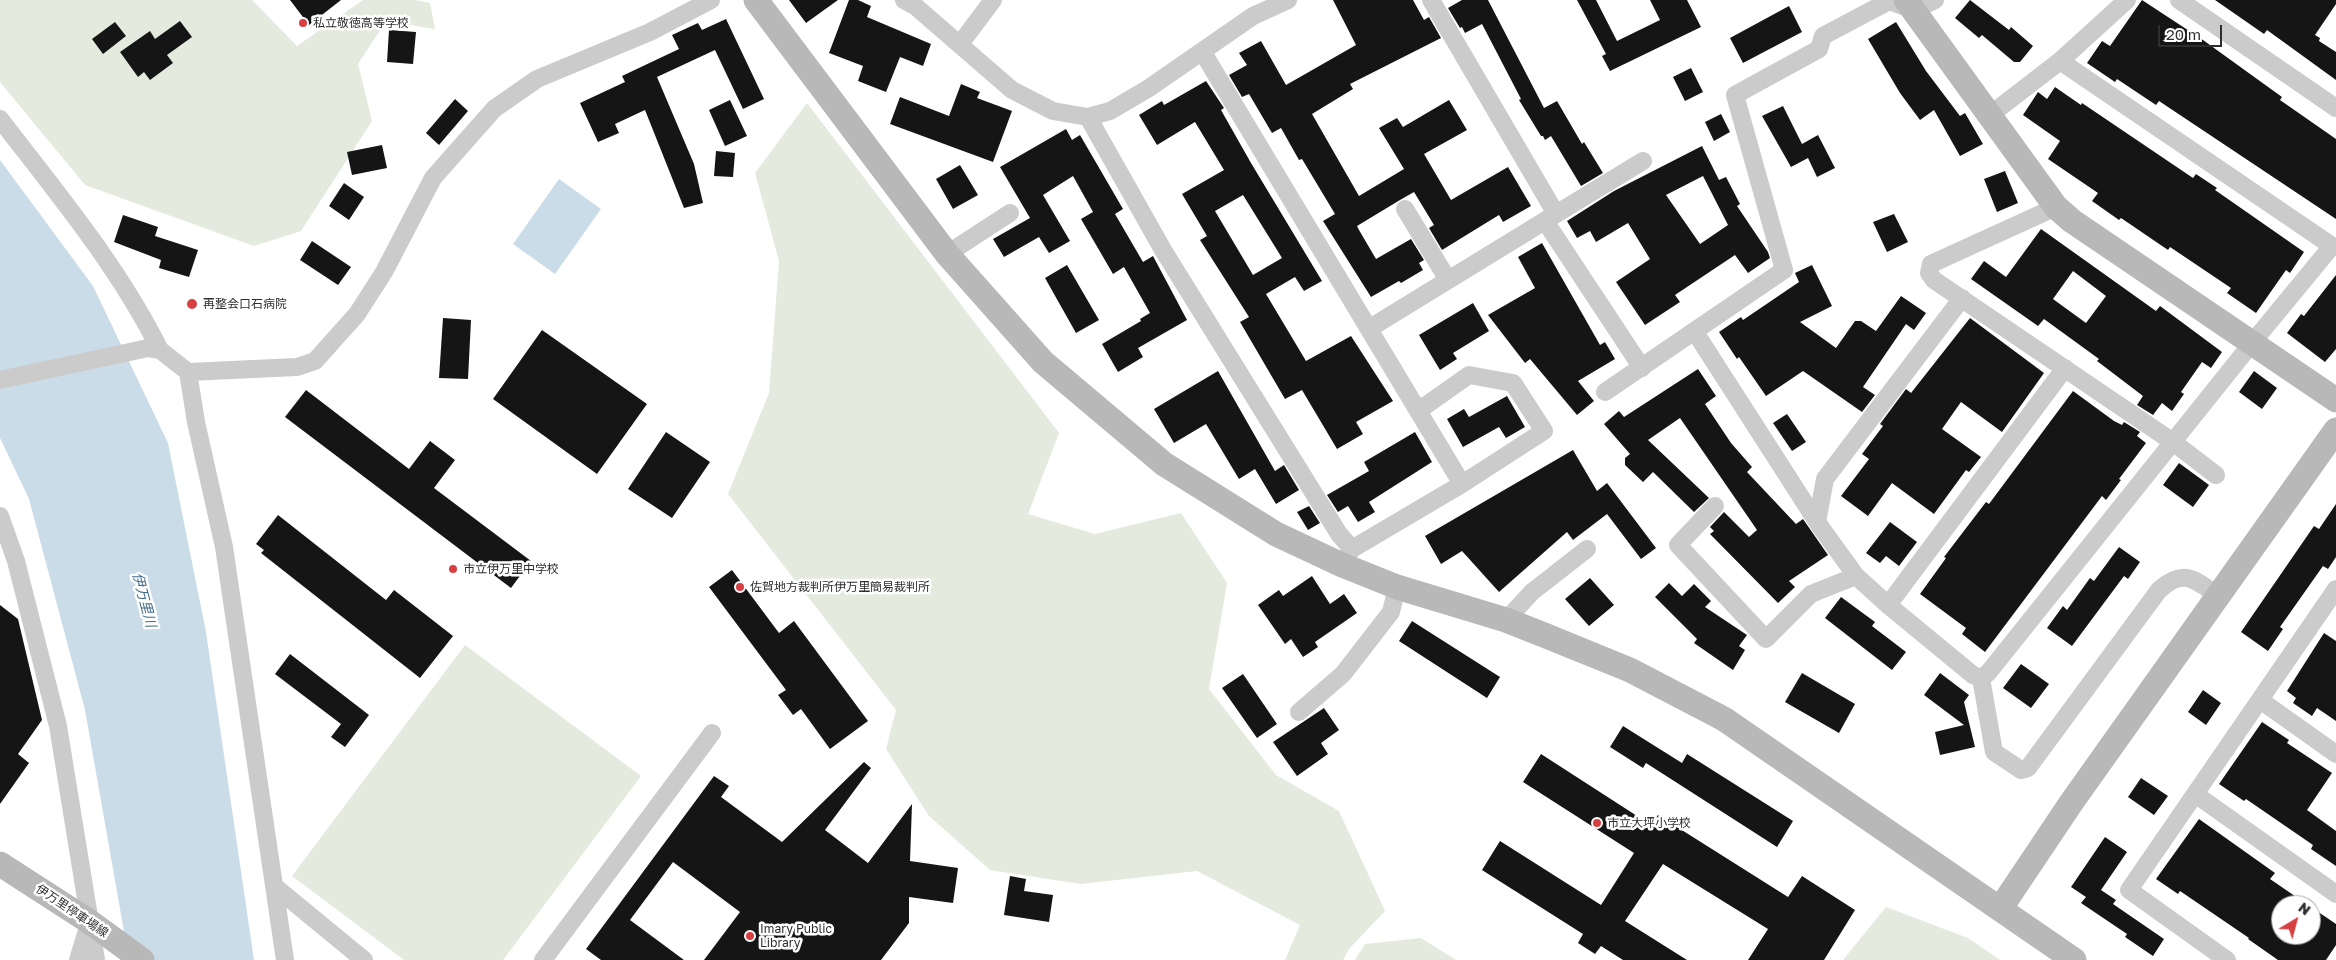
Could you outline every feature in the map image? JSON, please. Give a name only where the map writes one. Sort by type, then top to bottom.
[{"type":"street","points":[[0,119],[88,234],[149,328],[154,349],[188,372],[297,366],[315,361],[361,307],[384,272],[434,178],[494,109],[538,79],[650,32],[710,0]]},
{"type":"street","points":[[756,0],[947,254],[1043,362],[1164,464],[1276,534],[1347,557],[1397,587],[1506,620],[1630,670],[1724,719],[2074,960]]},
{"type":"street","points":[[904,0],[915,6],[1012,90],[1053,111],[1088,117],[1110,111],[1149,88],[1253,16],[1288,0]]},
{"type":"street","points":[[960,44],[993,0]]},
{"type":"street","points":[[1432,0],[1550,218],[1642,368]]},
{"type":"street","points":[[1990,115],[2060,61],[2127,0]]},
{"type":"street","points":[[2179,0],[2336,108]]},
{"type":"street","points":[[1605,392],[1784,270],[1735,95],[1819,49],[1823,36],[1889,1],[1918,3],[1990,115],[2056,207],[2072,220],[2336,400]]},
{"type":"street","points":[[1202,51],[1462,484]]},
{"type":"street","points":[[1981,678],[1988,673],[2252,343],[2334,246],[2060,61]]},
{"type":"street","points":[[1088,117],[1168,258],[1339,534],[1347,557]]},
{"type":"street","points":[[1370,328],[1643,161]]},
{"type":"street","points":[[2056,207],[1931,264],[1929,273],[1934,280],[2173,442],[2216,475]]},
{"type":"street","points":[[1405,209],[1448,280]]},
{"type":"street","points":[[947,254],[1010,213]]},
{"type":"street","points":[[1817,522],[1826,479],[1962,298]]},
{"type":"street","points":[[1695,332],[1817,522],[1856,576],[1973,675],[1981,678]]},
{"type":"street","points":[[0,380],[154,349]]},
{"type":"street","points":[[1888,605],[2064,368]]},
{"type":"street","points":[[188,372],[196,422],[224,547],[285,960]]},
{"type":"street","points":[[1347,557],[1544,431],[1513,382],[1470,375],[1418,410]]},
{"type":"street","points":[[2000,909],[2071,803],[2336,430]]},
{"type":"street","points":[[1715,506],[1678,545],[1766,639],[1811,594],[1856,576]]},
{"type":"street","points":[[0,516],[8,560],[58,726],[94,925],[96,960]]},
{"type":"street","points":[[1506,620],[1532,592],[1587,549]]},
{"type":"street","points":[[1981,678],[1994,752],[2021,770],[2028,768],[2153,598],[2170,580],[2186,576],[2217,595]]},
{"type":"street","points":[[1299,712],[1343,674],[1391,612],[1397,587]]},
{"type":"street","points":[[2227,960],[2129,890],[2260,700],[2330,610],[2336,589]]},
{"type":"street","points":[[2260,700],[2336,754]]},
{"type":"street","points":[[542,960],[712,733]]},
{"type":"street","points":[[2195,794],[2336,894]]},
{"type":"street","name":"伊万里停車場線","points":[[0,864],[94,925],[142,960]]},
{"type":"street","points":[[274,886],[364,960]]},
{"type":"street","points":[[78,960],[94,925]]},
{"type":"shaded area","points":[[0,0],[252,0],[297,46],[363,0],[415,0],[430,3],[435,29],[386,21],[358,64],[372,121],[301,231],[254,246],[85,185],[0,82]]},
{"type":"shaded area","points":[[807,103],[1059,433],[1028,514],[1095,534],[1181,513],[1227,583],[1209,689],[1276,775],[1339,811],[1385,911],[1349,949],[1343,960],[1285,960],[1300,925],[1197,871],[1081,884],[990,870],[929,816],[886,749],[896,710],[728,494],[769,393],[779,261],[755,173]]},
{"type":"shaded area","points":[[465,645],[641,776],[503,960],[404,960],[292,876]]},
{"type":"shaded area","points":[[1886,907],[1968,938],[2000,960],[1843,960]]},
{"type":"shaded area","points":[[1421,938],[1456,960],[1355,960],[1365,944]]},
{"type":"water","name":"伊万里川","points":[[0,160],[93,286],[168,443],[206,632],[254,960],[129,960],[85,710],[29,499],[0,438]]},
{"type":"water","points":[[559,179],[601,209],[555,274],[513,244]]},
{"type":"building","points":[[290,0],[341,0],[309,25]]},
{"type":"building","points":[[789,0],[838,0],[806,23]]},
{"type":"building","points":[[849,0],[858,0],[871,6],[867,17],[931,44],[923,66],[900,57],[886,92],[858,81],[863,66],[829,53]]},
{"type":"building","points":[[1333,0],[1413,0],[1424,20],[1429,17],[1441,38],[1350,84],[1353,89],[1312,114],[1359,196],[1404,169],[1379,128],[1397,118],[1403,127],[1449,100],[1467,130],[1424,154],[1451,200],[1508,167],[1531,206],[1503,222],[1499,215],[1442,250],[1429,228],[1434,225],[1414,192],[1357,226],[1376,259],[1411,239],[1424,260],[1419,263],[1423,270],[1371,297],[1323,221],[1335,214],[1302,159],[1299,160],[1281,128],[1272,133],[1249,94],[1242,97],[1229,75],[1247,65],[1239,53],[1261,41],[1286,85],[1356,45]]},
{"type":"building","points":[[1462,0],[1488,0],[1544,108],[1557,101],[1582,144],[1584,142],[1603,173],[1581,186],[1551,136],[1545,140],[1541,136],[1519,100],[1521,99],[1482,24],[1465,33],[1462,27],[1460,28],[1448,8]]},
{"type":"building","points":[[1577,0],[1596,0],[1617,41],[1660,20],[1650,0],[1687,0],[1701,27],[1610,71],[1602,56],[1606,54]]},
{"type":"building","points":[[1970,0],[2009,30],[2011,27],[2033,46],[2020,62],[2014,62],[1982,35],[1979,38],[1955,18]]},
{"type":"building","points":[[2142,0],[2203,40],[2282,97],[2280,100],[2336,139],[2336,219],[2159,101],[2156,105],[2117,79],[2115,82],[2087,63],[2102,41],[2110,46]]},
{"type":"building","points":[[2215,0],[2336,0],[2336,4],[2315,35],[2320,38],[2319,41],[2336,52],[2336,80],[2267,30],[2264,34]]},
{"type":"building","points":[[1789,6],[1802,32],[1743,63],[1730,38]]},
{"type":"building","points":[[726,19],[764,99],[743,109],[715,50],[657,77],[694,164],[703,203],[684,208],[645,110],[615,124],[619,133],[598,142],[580,103],[625,82],[622,76],[679,49],[672,35],[698,23],[702,30]]},
{"type":"building","points":[[180,21],[192,37],[167,55],[173,63],[150,80],[144,72],[138,77],[120,52],[150,31],[155,39]]},
{"type":"building","points":[[115,22],[126,36],[103,54],[92,39]]},
{"type":"building","points":[[1896,22],[1926,71],[1960,116],[1965,113],[1983,144],[1960,156],[1934,110],[1920,120],[1900,93],[1868,39]]},
{"type":"building","points":[[389,30],[416,32],[413,64],[387,62]]},
{"type":"building","points":[[1691,68],[1703,92],[1685,101],[1673,77]]},
{"type":"building","points":[[1206,81],[1224,108],[1221,110],[1251,163],[1322,281],[1304,291],[1295,277],[1266,294],[1306,361],[1351,336],[1393,401],[1356,422],[1363,434],[1337,449],[1302,390],[1285,399],[1240,322],[1249,317],[1200,240],[1207,236],[1182,194],[1224,170],[1195,122],[1157,145],[1139,115],[1162,101],[1164,105]],"holes":[[[1243,195],[1282,258],[1253,275],[1215,211]]]},
{"type":"building","points":[[961,84],[980,92],[977,98],[1012,111],[993,162],[890,124],[900,97],[949,116]]},
{"type":"building","points":[[2055,87],[2081,105],[2082,103],[2193,178],[2196,174],[2217,188],[2215,190],[2304,252],[2290,273],[2286,270],[2256,313],[2227,293],[2231,288],[2170,247],[2168,250],[2092,201],[2098,193],[2048,159],[2060,141],[2023,115],[2038,92],[2047,99]]},
{"type":"building","points":[[455,99],[468,111],[439,145],[426,133]]},
{"type":"building","points":[[730,100],[747,136],[725,146],[709,110]]},
{"type":"building","points":[[1783,106],[1802,144],[1818,135],[1835,168],[1817,177],[1808,158],[1791,167],[1762,116]]},
{"type":"building","points":[[1721,114],[1730,132],[1714,141],[1705,122]]},
{"type":"building","points":[[1066,129],[1072,140],[1080,135],[1123,209],[1115,214],[1143,262],[1153,256],[1187,320],[1138,348],[1143,357],[1118,372],[1102,344],[1141,321],[1140,319],[1150,313],[1124,267],[1113,274],[1081,219],[1093,212],[1073,176],[1043,195],[1070,241],[1049,253],[1039,237],[1004,257],[993,239],[1030,218],[1000,167]]},
{"type":"building","points":[[382,145],[387,168],[352,175],[347,152]]},
{"type":"building","points":[[1702,146],[1719,180],[1726,177],[1740,204],[1737,206],[1768,252],[1770,258],[1748,273],[1735,255],[1675,295],[1680,302],[1645,325],[1616,282],[1650,259],[1628,223],[1596,242],[1590,231],[1577,238],[1567,221],[1614,191]],"holes":[[[1703,176],[1728,225],[1700,244],[1666,195]]]},
{"type":"building","points":[[716,151],[735,153],[733,177],[714,176]]},
{"type":"building","points":[[960,165],[978,195],[953,209],[936,179]]},
{"type":"building","points":[[2005,171],[2018,203],[1997,212],[1984,179]]},
{"type":"building","points":[[344,183],[364,197],[349,220],[329,206]]},
{"type":"building","points":[[1894,214],[1908,242],[1887,252],[1873,222]]},
{"type":"building","points":[[123,215],[158,227],[155,236],[198,250],[189,277],[159,268],[161,260],[114,242]]},
{"type":"building","points":[[2041,229],[2156,311],[2160,306],[2222,352],[2211,368],[2202,362],[2181,392],[2184,394],[2172,411],[2162,403],[2153,415],[2137,405],[2143,396],[2097,361],[2099,359],[2044,319],[2038,326],[1971,279],[1984,261],[2006,277]],"holes":[[[2073,271],[2106,296],[2086,323],[2053,299]]]},
{"type":"building","points":[[312,241],[351,267],[338,285],[300,260]]},
{"type":"building","points":[[1542,243],[1600,345],[1605,342],[1615,359],[1578,381],[1594,401],[1577,415],[1530,359],[1525,363],[1488,315],[1535,288],[1518,257]]},
{"type":"building","points":[[1067,265],[1099,320],[1076,333],[1045,278]]},
{"type":"building","points":[[1812,265],[1832,306],[1800,322],[1836,348],[1855,321],[1861,321],[1876,331],[1901,296],[1926,313],[1914,330],[1906,324],[1863,387],[1875,395],[1862,412],[1803,371],[1766,396],[1719,332],[1741,317],[1743,320],[1799,282],[1795,273]]},
{"type":"building","points":[[2336,275],[2336,349],[2325,362],[2287,333],[2301,314],[2304,316]]},
{"type":"building","points":[[1473,303],[1489,331],[1453,353],[1457,359],[1440,370],[1419,335]]},
{"type":"building","points":[[443,318],[471,320],[468,379],[439,378]]},
{"type":"building","points":[[1970,318],[2044,373],[2002,432],[1961,402],[1942,429],[1981,457],[1969,472],[1966,470],[1934,514],[1892,483],[1868,516],[1841,496],[1869,459],[1862,454],[1883,426],[1880,424],[1906,389],[1911,393]]},
{"type":"building","points":[[542,330],[647,404],[597,474],[493,399]]},
{"type":"building","points":[[1698,369],[1716,396],[1705,404],[1731,443],[1752,467],[1747,472],[1796,524],[1803,519],[1828,555],[1789,581],[1795,587],[1778,603],[1710,534],[1714,531],[1710,527],[1724,512],[1749,537],[1757,530],[1680,418],[1648,440],[1709,498],[1694,512],[1653,472],[1643,482],[1625,465],[1625,458],[1630,454],[1604,424],[1619,411],[1624,417]]},
{"type":"building","points":[[1218,371],[1275,471],[1284,465],[1299,490],[1276,504],[1255,469],[1239,479],[1206,424],[1174,443],[1154,409]]},
{"type":"building","points":[[2254,371],[2277,388],[2262,409],[2239,392]]},
{"type":"building","points":[[306,390],[409,469],[430,441],[455,460],[434,488],[531,561],[511,588],[285,417]]},
{"type":"building","points":[[2073,391],[2114,421],[2122,425],[2124,422],[2140,432],[2137,436],[2146,443],[2106,500],[2102,496],[1985,652],[1962,634],[1966,628],[1920,594],[1946,558],[1944,557],[1986,502],[1989,504]]},
{"type":"building","points":[[1507,396],[1525,427],[1506,438],[1499,427],[1463,447],[1447,419],[1464,409],[1469,417]]},
{"type":"building","points":[[1787,414],[1806,442],[1792,451],[1773,423]]},
{"type":"building","points":[[666,432],[710,462],[672,518],[628,489]]},
{"type":"building","points":[[1415,432],[1432,462],[1369,502],[1375,512],[1358,522],[1348,506],[1338,512],[1327,495],[1369,471],[1364,462]]},
{"type":"building","points":[[1573,450],[1597,491],[1607,483],[1656,548],[1641,559],[1607,514],[1573,540],[1567,532],[1499,592],[1462,551],[1441,564],[1425,536]]},
{"type":"building","points":[[2179,463],[2209,485],[2193,507],[2163,485]]},
{"type":"building","points":[[2336,504],[2336,557],[2328,569],[2323,566],[2280,627],[2283,629],[2268,651],[2241,632],[2314,526],[2319,529]]},
{"type":"building","points":[[1309,506],[1320,523],[1308,530],[1297,512]]},
{"type":"building","points":[[278,515],[386,600],[394,590],[453,636],[420,678],[261,553],[264,550],[256,544]]},
{"type":"building","points":[[1890,522],[1917,542],[1899,566],[1886,556],[1880,563],[1866,553]]},
{"type":"building","points":[[2119,547],[2140,562],[2128,579],[2124,576],[2072,646],[2047,628],[2063,606],[2067,610],[2090,578],[2094,581]]},
{"type":"building","points":[[732,570],[779,633],[794,621],[868,721],[830,749],[801,709],[793,715],[778,695],[786,690],[709,587]]},
{"type":"building","points":[[1312,576],[1330,604],[1344,594],[1357,613],[1315,642],[1318,647],[1303,657],[1291,639],[1285,644],[1258,605],[1279,590],[1283,596]]},
{"type":"building","points":[[1590,578],[1614,605],[1589,626],[1565,599]]},
{"type":"building","points":[[1669,583],[1682,596],[1694,584],[1711,601],[1705,607],[1747,635],[1739,646],[1745,650],[1733,670],[1694,643],[1697,639],[1655,597]]},
{"type":"building","points":[[1841,597],[1875,622],[1872,626],[1906,652],[1892,670],[1825,618]]},
{"type":"building","points":[[0,605],[18,619],[42,720],[18,754],[29,763],[0,804]]},
{"type":"building","points":[[1412,621],[1500,677],[1487,698],[1399,641]]},
{"type":"building","points":[[2324,633],[2336,641],[2336,721],[2317,708],[2312,716],[2293,703],[2296,698],[2287,691]]},
{"type":"building","points":[[290,654],[369,715],[345,747],[331,737],[341,724],[275,674]]},
{"type":"building","points":[[2021,664],[2049,684],[2031,708],[2003,688]]},
{"type":"building","points":[[1802,673],[1855,704],[1839,733],[1785,702]]},
{"type":"building","points":[[1940,673],[1969,695],[1964,702],[1975,747],[1940,755],[1935,732],[1964,725],[1924,695]]},
{"type":"building","points":[[1243,674],[1277,724],[1257,738],[1222,688]]},
{"type":"building","points":[[2203,690],[2221,703],[2206,725],[2188,712]]},
{"type":"building","points":[[1324,708],[1339,730],[1321,743],[1328,754],[1297,776],[1273,742]]},
{"type":"building","points":[[2262,722],[2289,740],[2287,743],[2332,773],[2307,810],[2336,831],[2336,866],[2311,849],[2313,845],[2246,799],[2244,801],[2219,784]]},
{"type":"building","points":[[1623,726],[1682,763],[1687,754],[1793,821],[1777,847],[1646,763],[1643,768],[1610,747]]},
{"type":"building","points":[[1541,754],[1651,825],[1658,815],[1788,897],[1802,876],[1855,910],[1824,960],[1748,960],[1768,929],[1663,864],[1625,921],[1687,960],[1623,960],[1601,946],[1595,954],[1578,943],[1583,934],[1482,870],[1500,841],[1601,905],[1634,853],[1523,782]]},
{"type":"building","points":[[864,762],[871,768],[825,830],[868,863],[912,804],[910,861],[958,868],[953,903],[909,897],[909,923],[881,960],[704,960],[740,912],[673,862],[630,920],[684,960],[601,960],[586,949],[714,776],[729,786],[721,797],[782,842]]},
{"type":"building","points":[[2141,778],[2168,796],[2154,815],[2128,797]]},
{"type":"building","points":[[2199,819],[2275,873],[2270,879],[2293,895],[2271,895],[2271,945],[2321,945],[2321,914],[2336,924],[2336,945],[2326,960],[2278,960],[2180,891],[2178,894],[2156,879]]},
{"type":"building","points":[[2105,837],[2127,852],[2101,890],[2116,900],[2113,904],[2164,939],[2153,956],[2125,937],[2127,934],[2081,903],[2086,897],[2071,887]]},
{"type":"building","points":[[1010,876],[1026,879],[1024,891],[1053,895],[1049,922],[1004,915]]},
{"type":"place","name":"私立敬徳高等学校","points":[[303,23]]},
{"type":"place","name":"再整会口石病院","points":[[192,304]]},
{"type":"place","name":"市立伊万里中学校","points":[[453,569]]},
{"type":"place","name":"佐賀地方裁判所伊万里簡易裁判所","points":[[740,587]]},
{"type":"place","name":"市立大坪小学校","points":[[1597,823]]},
{"type":"place","name":"Imary Public Library","points":[[750,936]]}]
